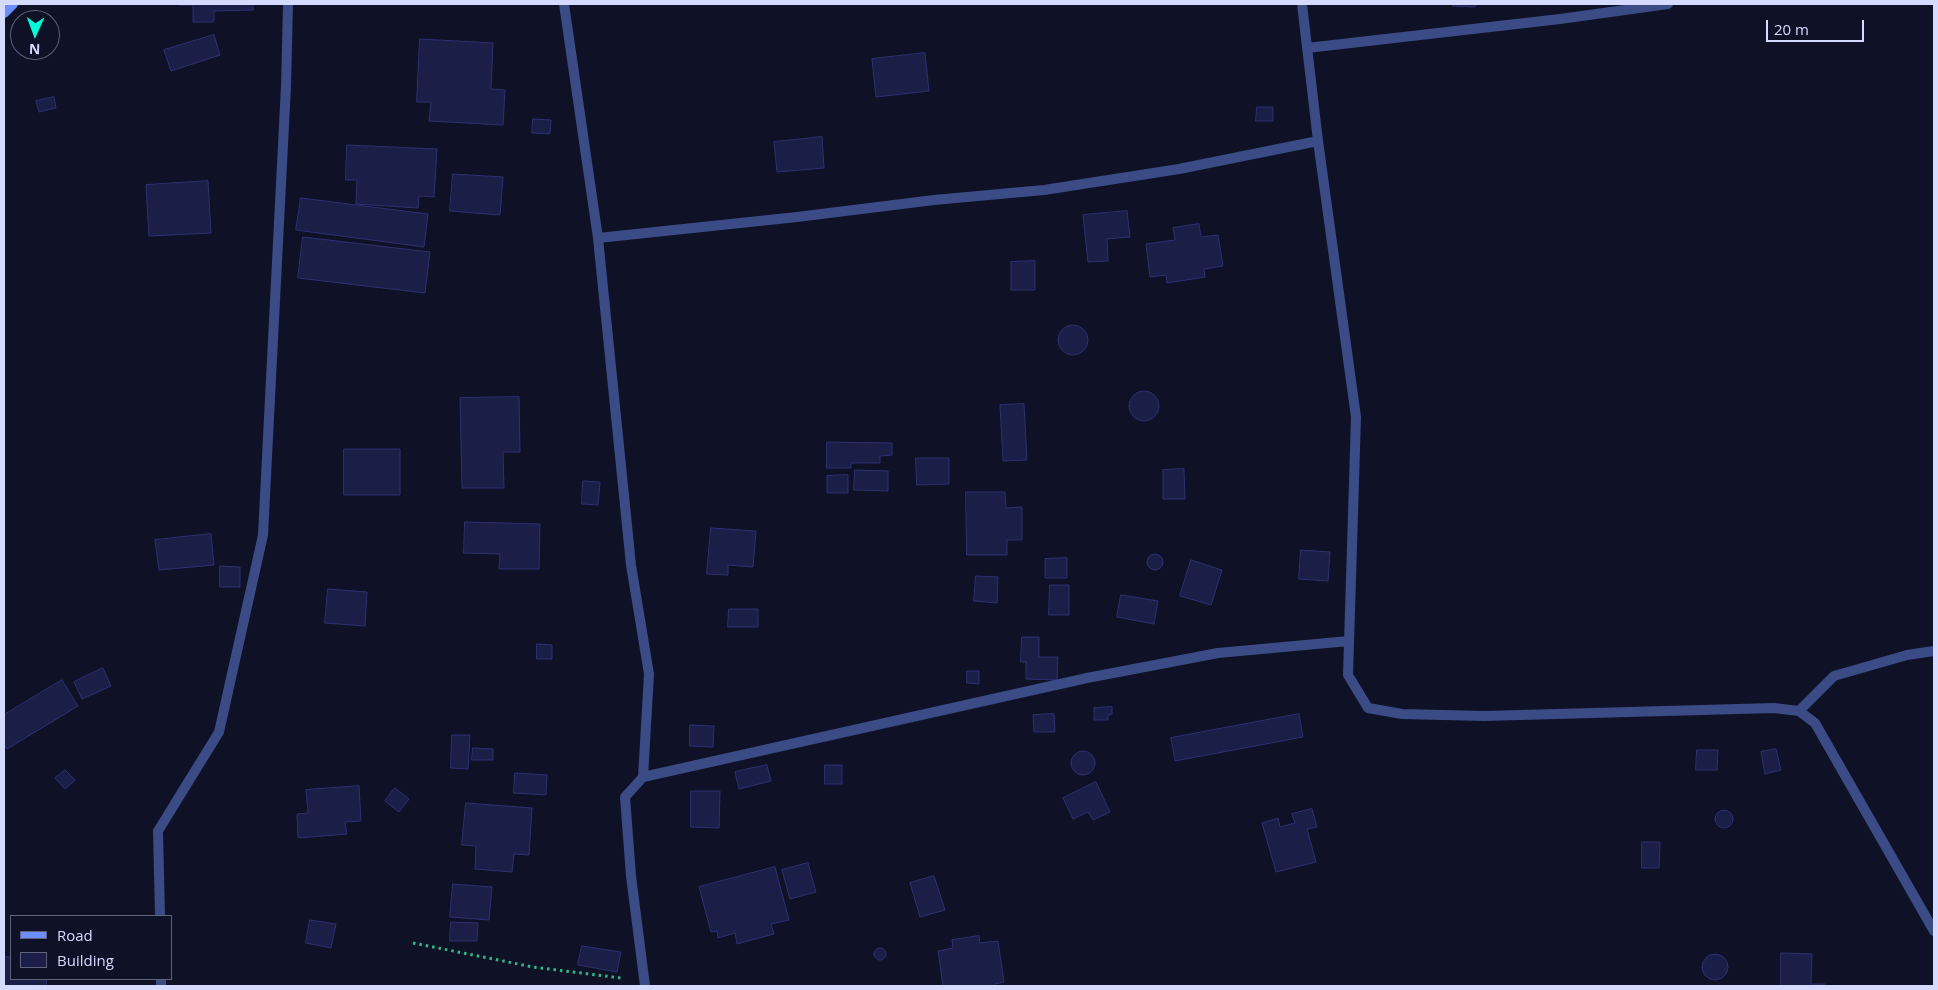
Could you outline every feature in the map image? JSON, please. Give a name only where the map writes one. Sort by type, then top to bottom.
[{"type":"street","points":[[4,13],[13,4]]},
{"type":"street","points":[[160,915],[158,831],[219,732],[263,534],[286,86],[288,4]]},
{"type":"street","points":[[564,4],[598,238],[631,565],[649,674],[643,777]]},
{"type":"street","points":[[1302,4],[1318,141],[1356,417],[1348,675],[1368,708],[1402,714],[1484,716],[1774,708],[1800,711],[1815,723],[1934,931]]},
{"type":"street","points":[[1307,48],[1560,19],[1668,4]]},
{"type":"street","points":[[598,238],[934,200],[1044,190],[1179,169],[1318,141]]},
{"type":"street","points":[[645,984],[631,876],[625,797],[643,777],[1087,678],[1218,653],[1349,641]]},
{"type":"street","points":[[1800,711],[1834,676],[1907,655],[1934,651]]},
{"type":"path","points":[[413,943],[533,967],[645,984]]},
{"type":"building","points":[[179,4],[253,4],[253,10],[214,11],[214,22],[193,22],[193,5]]},
{"type":"building","points":[[1453,4],[1476,4],[1475,7],[1453,6]]},
{"type":"building","points":[[214,35],[220,55],[171,71],[164,50]]},
{"type":"building","points":[[420,39],[493,43],[491,89],[505,90],[503,125],[429,121],[431,102],[417,102]]},
{"type":"building","points":[[925,53],[929,91],[876,97],[872,59]]},
{"type":"building","points":[[54,97],[56,108],[39,112],[36,101]]},
{"type":"building","points":[[1257,107],[1273,107],[1273,121],[1256,121]]},
{"type":"building","points":[[533,119],[551,120],[550,134],[532,133]]},
{"type":"building","points":[[822,137],[824,168],[777,172],[774,142]]},
{"type":"building","points":[[347,145],[437,149],[434,197],[419,196],[418,208],[356,204],[357,180],[346,180]]},
{"type":"building","points":[[453,174],[503,177],[500,215],[450,211]]},
{"type":"building","points":[[208,181],[211,233],[149,236],[146,185]]},
{"type":"building","points":[[301,198],[428,214],[424,247],[296,230]]},
{"type":"building","points":[[1127,211],[1130,237],[1107,239],[1108,261],[1088,262],[1083,215]]},
{"type":"building","points":[[1199,224],[1201,237],[1218,235],[1223,266],[1204,269],[1205,277],[1167,283],[1166,275],[1150,277],[1146,244],[1175,240],[1173,228]]},
{"type":"building","points":[[303,237],[430,252],[425,293],[298,278]]},
{"type":"building","points":[[1035,261],[1035,290],[1011,290],[1011,262]]},
{"type":"building","points":[[1073,325],[1083,330],[1088,340],[1083,350],[1073,355],[1063,350],[1058,340],[1063,330]]},
{"type":"building","points":[[1144,391],[1150,392],[1158,400],[1158,412],[1150,420],[1144,421],[1138,420],[1130,412],[1129,406],[1130,400],[1138,392]]},
{"type":"building","points":[[519,397],[520,452],[503,452],[504,488],[462,488],[460,398]]},
{"type":"building","points":[[1024,404],[1027,460],[1003,461],[1000,405]]},
{"type":"building","points":[[827,442],[892,443],[892,455],[880,456],[880,463],[851,463],[851,468],[827,468]]},
{"type":"building","points":[[344,449],[400,449],[400,495],[344,495]]},
{"type":"building","points":[[916,458],[949,458],[949,484],[917,485]]},
{"type":"building","points":[[1184,469],[1185,499],[1163,499],[1163,470]]},
{"type":"building","points":[[855,470],[888,471],[888,491],[854,490]]},
{"type":"building","points":[[848,475],[848,493],[827,493],[827,476]]},
{"type":"building","points":[[583,481],[600,482],[598,505],[582,504]]},
{"type":"building","points":[[966,492],[1005,492],[1006,508],[1022,507],[1022,540],[1007,540],[1007,555],[967,555]]},
{"type":"building","points":[[465,522],[540,524],[539,569],[499,569],[500,554],[464,553]]},
{"type":"building","points":[[711,528],[756,531],[753,567],[728,565],[728,575],[707,574]]},
{"type":"building","points":[[211,534],[214,565],[159,570],[155,540]]},
{"type":"building","points":[[1301,550],[1330,552],[1328,581],[1299,579]]},
{"type":"building","points":[[1152,554],[1158,554],[1163,559],[1161,568],[1152,570],[1147,565],[1147,559]]},
{"type":"building","points":[[1067,558],[1067,578],[1045,578],[1045,559]]},
{"type":"building","points":[[1191,560],[1222,570],[1211,605],[1180,596]]},
{"type":"building","points":[[220,566],[240,567],[240,587],[220,587]]},
{"type":"building","points":[[976,576],[998,577],[997,603],[974,601]]},
{"type":"building","points":[[1050,585],[1069,585],[1069,615],[1049,615]]},
{"type":"building","points":[[328,589],[367,592],[365,626],[325,623]]},
{"type":"building","points":[[1121,595],[1158,601],[1154,624],[1117,617]]},
{"type":"building","points":[[729,609],[758,609],[758,627],[728,627]]},
{"type":"building","points":[[1022,637],[1039,637],[1039,657],[1058,657],[1057,680],[1026,679],[1026,662],[1021,662]]},
{"type":"building","points":[[537,644],[552,645],[552,659],[537,659]]},
{"type":"building","points":[[103,668],[111,686],[82,699],[74,682]]},
{"type":"building","points":[[967,671],[979,671],[979,684],[967,683]]},
{"type":"building","points":[[62,680],[78,706],[7,749],[4,744],[4,715]]},
{"type":"building","points":[[1112,707],[1112,714],[1108,715],[1108,720],[1094,720],[1094,708]]},
{"type":"building","points":[[1054,714],[1055,732],[1034,732],[1033,715]]},
{"type":"building","points":[[1299,714],[1303,737],[1175,761],[1171,738]]},
{"type":"building","points":[[690,725],[714,726],[713,747],[690,746]]},
{"type":"building","points":[[452,735],[470,735],[468,769],[451,768]]},
{"type":"building","points":[[473,748],[493,749],[493,760],[472,760]]},
{"type":"building","points":[[1776,749],[1781,770],[1765,774],[1761,752]]},
{"type":"building","points":[[1697,750],[1718,750],[1717,770],[1696,770]]},
{"type":"building","points":[[1083,751],[1091,755],[1095,763],[1091,771],[1083,775],[1075,771],[1071,763],[1075,755]]},
{"type":"building","points":[[767,765],[771,781],[739,789],[735,772]]},
{"type":"building","points":[[825,765],[842,765],[842,784],[825,784]]},
{"type":"building","points":[[65,770],[75,780],[65,789],[55,778]]},
{"type":"building","points":[[515,773],[547,775],[546,795],[514,793]]},
{"type":"building","points":[[1096,782],[1110,812],[1093,820],[1088,812],[1073,819],[1063,798]]},
{"type":"building","points":[[359,786],[361,821],[345,822],[347,834],[298,838],[297,814],[308,813],[306,790]]},
{"type":"building","points":[[395,788],[409,799],[399,812],[385,801]]},
{"type":"building","points":[[691,791],[720,791],[719,828],[691,827]]},
{"type":"building","points":[[466,803],[532,808],[529,855],[514,854],[512,872],[475,869],[476,846],[462,845]]},
{"type":"building","points":[[1312,809],[1317,827],[1307,829],[1316,862],[1276,872],[1262,823],[1278,818],[1280,827],[1295,823],[1292,814]]},
{"type":"building","points":[[1724,810],[1730,813],[1733,819],[1730,825],[1724,828],[1718,825],[1715,819],[1718,813]]},
{"type":"building","points":[[1642,842],[1660,842],[1659,868],[1642,868]]},
{"type":"building","points":[[808,863],[816,892],[790,899],[782,870]]},
{"type":"building","points":[[775,867],[789,920],[771,924],[774,934],[737,944],[735,933],[718,938],[717,931],[711,932],[699,887]]},
{"type":"building","points":[[934,876],[945,910],[920,917],[910,883]]},
{"type":"building","points":[[453,884],[492,887],[489,920],[450,917]]},
{"type":"building","points":[[310,920],[336,924],[331,948],[306,943]]},
{"type":"building","points":[[451,922],[478,923],[477,941],[450,941]]},
{"type":"building","points":[[979,936],[980,943],[998,941],[1004,982],[995,984],[996,986],[943,986],[938,951],[953,948],[952,940]]},
{"type":"building","points":[[582,946],[621,952],[617,972],[578,965]]},
{"type":"building","points":[[882,948],[885,949],[885,959],[878,960],[875,959],[874,952],[875,949]]},
{"type":"building","points":[[1781,953],[1812,954],[1811,984],[1825,984],[1824,986],[1781,986]]},
{"type":"building","points":[[1715,954],[1724,958],[1728,967],[1724,976],[1715,980],[1706,976],[1702,967],[1706,958]]},
{"type":"building","points":[[4,957],[10,957],[10,980],[47,980],[46,986],[4,986]]}]
